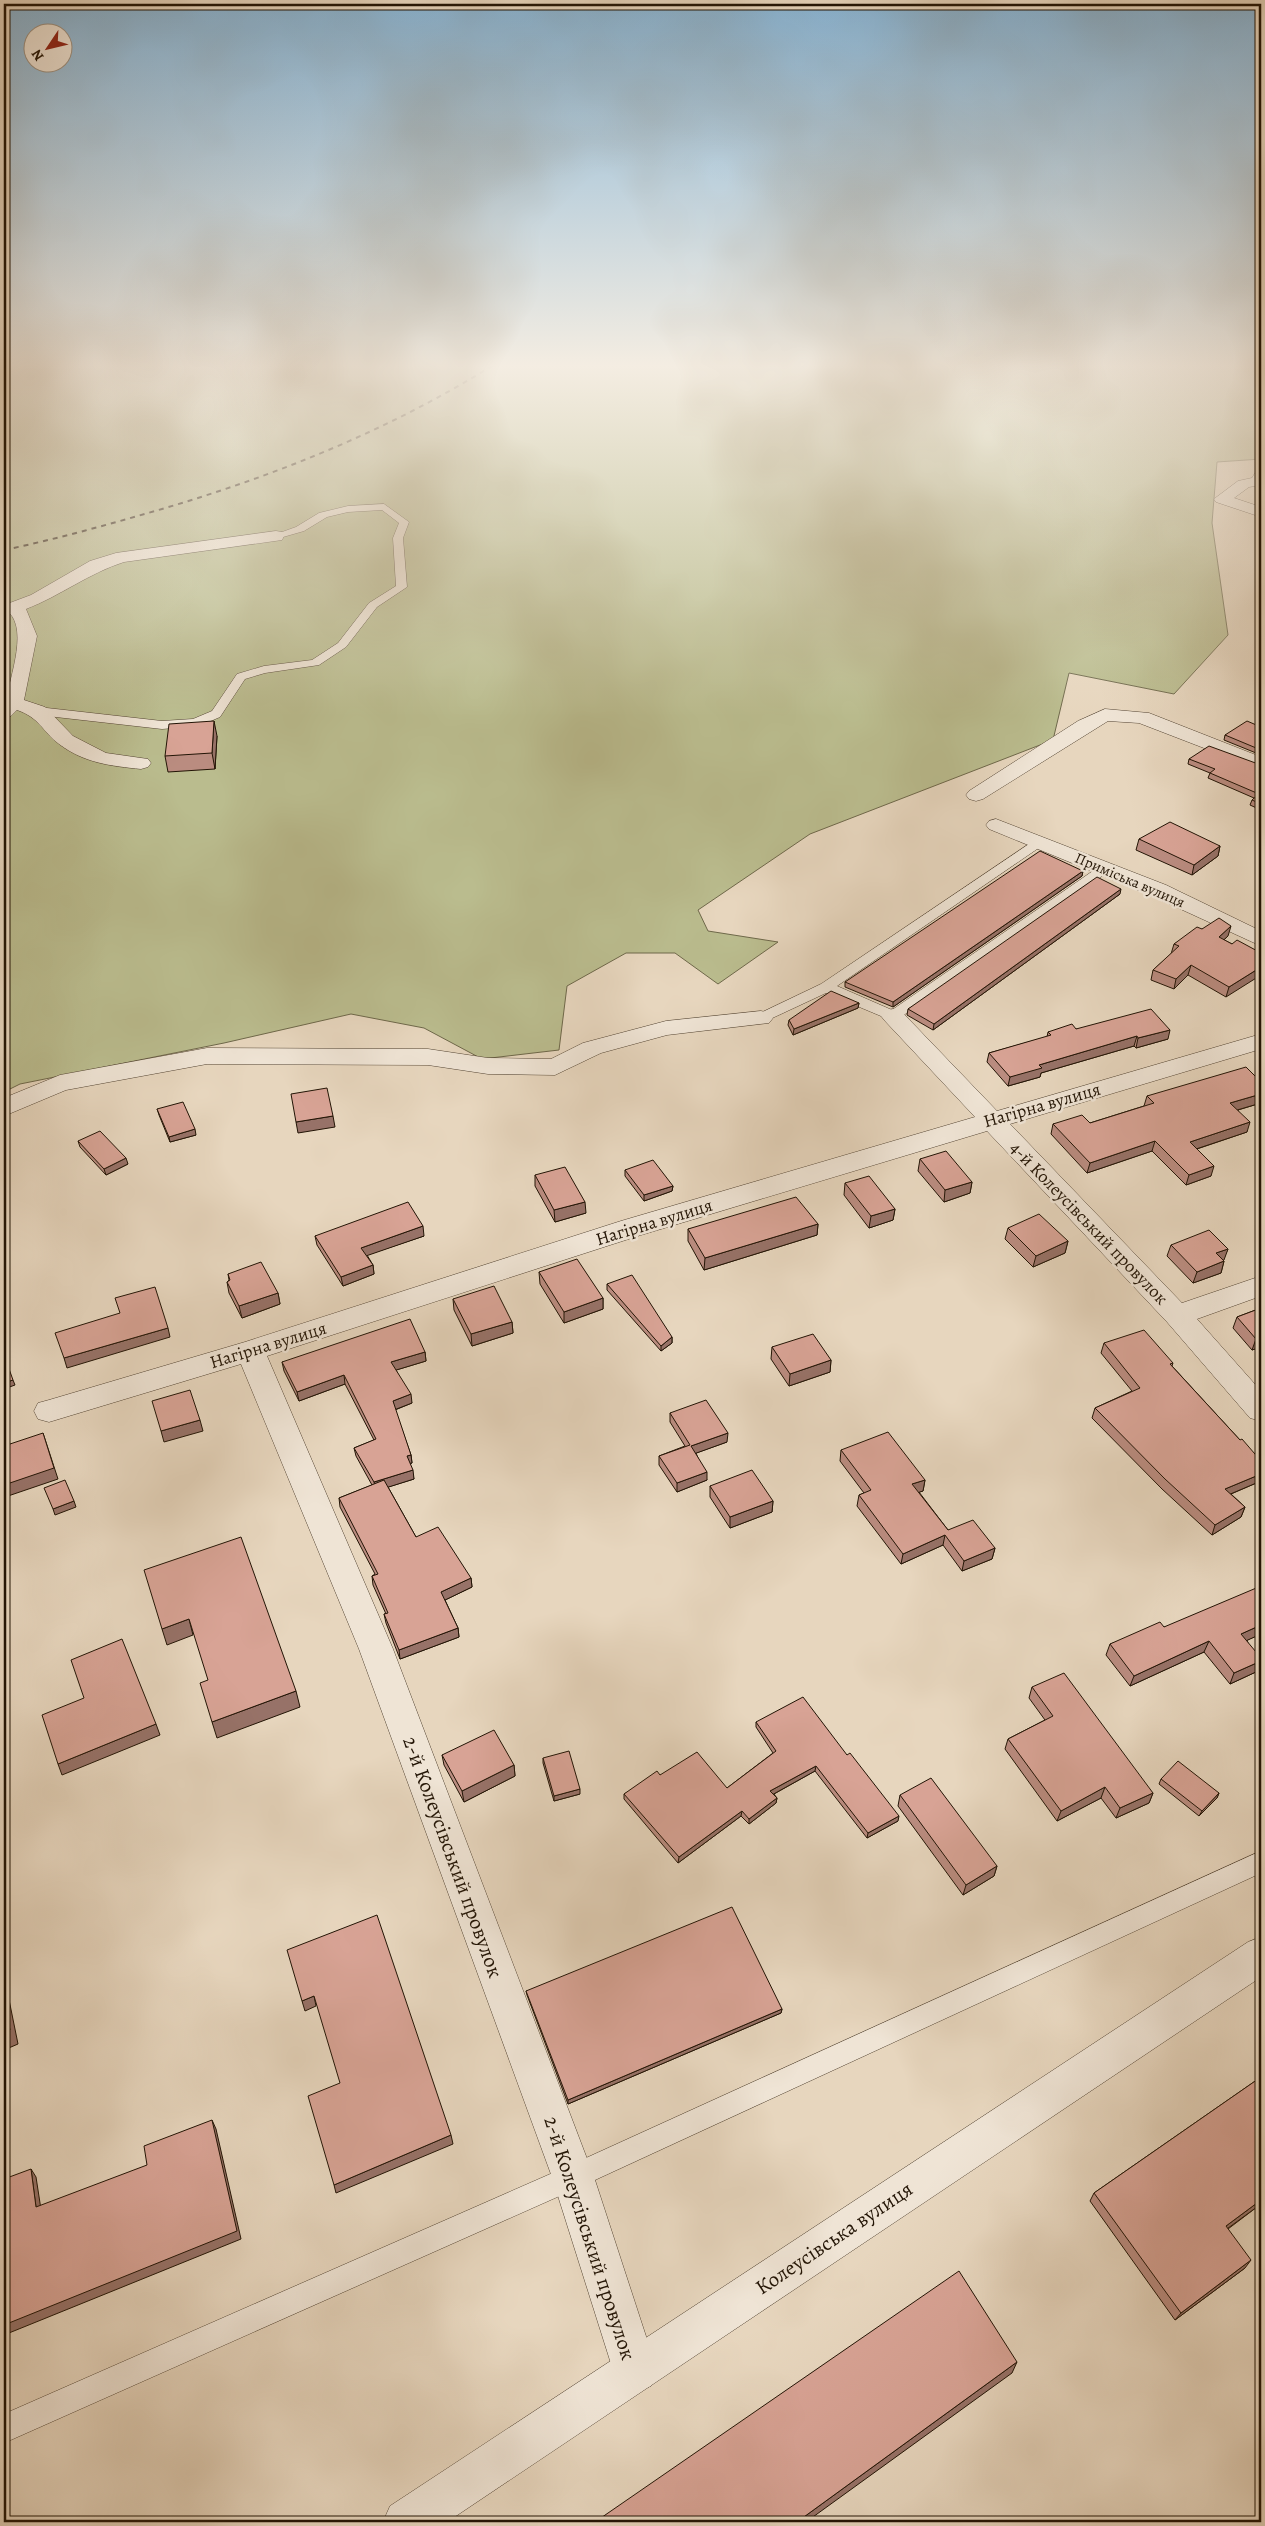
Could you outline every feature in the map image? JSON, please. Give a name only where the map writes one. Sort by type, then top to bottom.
[{"type":"street","points":[[1253,482],[1244,484],[1222,499],[1261,512]]},
{"type":"street","points":[[141,763],[101,759],[66,740],[38,711],[9,708],[28,636],[20,613],[12,608],[38,598],[96,565],[122,557],[276,536]]},
{"type":"street","points":[[976,795],[1085,725],[1105,715],[1114,714],[1142,717],[1261,764]]},
{"type":"street","name":"Приміська вулиця","points":[[996,825],[1158,890],[1261,939]]},
{"type":"street","name":"4-й Колеусівський провулок","points":[[893,1016],[1177,1315],[1261,1410]]},
{"type":"street","points":[[4,1108],[60,1083],[207,1056],[428,1057],[488,1066],[555,1067],[592,1048],[666,1028],[761,1018]]},
{"type":"street","name":"Нагірна вулиця","points":[[49,1411],[250,1352],[631,1228],[1261,1041]]},
{"type":"street","points":[[1177,1315],[1261,1286]]},
{"type":"street","name":"2-й Колеусівський провулок","points":[[250,1352],[376,1649],[573,2177],[634,2370]]},
{"type":"street","name":"Колеусівська вулиця","points":[[406,2522],[1261,1955]]},
{"type":"lane","points":[[38,711],[162,725],[195,723],[216,714],[241,677],[264,670],[315,663],[342,645],[372,605],[402,587],[398,538],[404,522],[384,506],[348,509],[323,515],[300,530],[276,536]]},
{"type":"lane","points":[[761,1018],[826,987],[1038,842]]},
{"type":"lane","points":[[826,987],[893,1016],[1105,869]]},
{"type":"lane","points":[[4,2429],[573,2177],[1261,1862]]},
{"type":"green space","points":[[4,482],[1215,482],[1212,523],[1228,635],[1174,694],[1069,673],[1053,740],[810,834],[698,910],[708,931],[778,942],[718,984],[675,953],[626,953],[567,986],[559,1050],[482,1059],[424,1028],[351,1014],[224,1043],[20,1084],[4,1092]]},
{"type":"building","points":[[214,721],[212,753],[165,756],[169,724]]},
{"type":"building","points":[[1247,721],[1261,727],[1261,750],[1225,735]]},
{"type":"building","points":[[1209,746],[1261,765],[1261,804],[1252,800],[1259,794],[1210,773],[1215,769],[1189,759]]},
{"type":"building","points":[[1170,822],[1220,846],[1194,865],[1139,839]]},
{"type":"building","points":[[1040,851],[1083,871],[893,1002],[845,982]]},
{"type":"building","points":[[1097,877],[1121,889],[934,1024],[908,1009]]},
{"type":"building","points":[[1219,918],[1231,926],[1219,937],[1232,944],[1237,940],[1261,953],[1261,967],[1229,987],[1191,965],[1176,979],[1153,970],[1179,946],[1174,944],[1197,927],[1202,929]]},
{"type":"building","points":[[831,991],[859,1003],[794,1029],[789,1020]]},
{"type":"building","points":[[1151,1009],[1170,1030],[1138,1038],[1137,1036],[1039,1065],[1042,1068],[1010,1077],[989,1053],[1051,1035],[1048,1032],[1072,1024],[1076,1029]]},
{"type":"building","points":[[1246,1067],[1261,1082],[1261,1094],[1230,1103],[1250,1122],[1190,1142],[1214,1166],[1189,1175],[1155,1141],[1090,1163],[1053,1124],[1082,1115],[1090,1123],[1154,1103],[1147,1096]]},
{"type":"building","points":[[327,1088],[333,1116],[296,1122],[291,1094]]},
{"type":"building","points":[[183,1102],[195,1129],[169,1137],[157,1109]]},
{"type":"building","points":[[100,1131],[126,1158],[104,1169],[78,1141]]},
{"type":"building","points":[[946,1151],[972,1182],[945,1190],[920,1159]]},
{"type":"building","points":[[653,1160],[673,1186],[644,1195],[625,1170]]},
{"type":"building","points":[[565,1167],[585,1202],[554,1210],[535,1175]]},
{"type":"building","points":[[869,1176],[895,1209],[871,1216],[845,1183]]},
{"type":"building","points":[[796,1197],[818,1224],[705,1258],[688,1229]]},
{"type":"building","points":[[408,1202],[423,1226],[361,1248],[373,1265],[341,1277],[315,1236]]},
{"type":"building","points":[[1039,1214],[1068,1241],[1036,1256],[1008,1228]]},
{"type":"building","points":[[1209,1230],[1228,1249],[1216,1253],[1224,1261],[1197,1272],[1171,1245]]},
{"type":"building","points":[[577,1259],[603,1298],[564,1312],[539,1272]]},
{"type":"building","points":[[261,1262],[278,1293],[239,1306],[227,1282],[230,1280],[228,1274]]},
{"type":"building","points":[[632,1275],[672,1337],[661,1346],[607,1284]]},
{"type":"building","points":[[494,1286],[512,1322],[471,1334],[453,1299]]},
{"type":"building","points":[[155,1287],[168,1328],[64,1358],[55,1333],[120,1313],[115,1298]]},
{"type":"building","points":[[1261,1308],[1261,1337],[1256,1339],[1237,1317]]},
{"type":"building","points":[[410,1319],[425,1352],[391,1362],[411,1394],[393,1401],[411,1455],[407,1456],[413,1470],[374,1482],[354,1448],[376,1439],[344,1375],[297,1392],[282,1362]]},
{"type":"building","points":[[1144,1330],[1173,1363],[1170,1364],[1261,1461],[1261,1474],[1225,1489],[1245,1507],[1215,1525],[1165,1479],[1095,1408],[1140,1388],[1104,1343]]},
{"type":"building","points":[[813,1334],[831,1360],[790,1374],[772,1347]]},
{"type":"building","points":[[4,1355],[13,1380],[4,1383]]},
{"type":"building","points":[[190,1390],[200,1420],[161,1431],[152,1401]]},
{"type":"building","points":[[706,1400],[728,1433],[691,1446],[707,1472],[677,1483],[659,1456],[690,1445],[670,1413]]},
{"type":"building","points":[[888,1432],[925,1480],[912,1484],[948,1530],[973,1520],[995,1548],[964,1561],[945,1535],[903,1554],[859,1495],[871,1490],[841,1450]]},
{"type":"building","points":[[43,1433],[54,1468],[4,1485],[4,1446]]},
{"type":"building","points":[[752,1470],[773,1501],[730,1517],[710,1486]]},
{"type":"building","points":[[65,1480],[74,1501],[53,1509],[44,1488]]},
{"type":"building","points":[[384,1480],[416,1537],[438,1527],[471,1578],[441,1592],[458,1628],[399,1650],[384,1614],[388,1613],[372,1576],[378,1574],[339,1498]]},
{"type":"building","points":[[241,1537],[296,1691],[212,1722],[200,1683],[208,1680],[189,1619],[162,1629],[144,1570]]},
{"type":"building","points":[[1261,1586],[1261,1625],[1241,1634],[1261,1658],[1261,1661],[1234,1673],[1209,1641],[1134,1676],[1110,1644],[1160,1622],[1164,1627]]},
{"type":"building","points":[[122,1639],[156,1724],[58,1764],[42,1715],[84,1698],[71,1660]]},
{"type":"building","points":[[1064,1673],[1153,1793],[1120,1808],[1105,1787],[1061,1811],[1008,1739],[1053,1716],[1032,1687]]},
{"type":"building","points":[[803,1697],[847,1755],[850,1753],[899,1816],[868,1833],[816,1766],[770,1791],[777,1798],[749,1819],[742,1811],[679,1857],[624,1794],[657,1771],[660,1775],[697,1752],[727,1788],[776,1751],[756,1722]]},
{"type":"building","points":[[494,1730],[514,1765],[462,1791],[442,1755]]},
{"type":"building","points":[[569,1751],[580,1789],[554,1796],[543,1758]]},
{"type":"building","points":[[1178,1761],[1219,1793],[1202,1811],[1161,1779]]},
{"type":"building","points":[[931,1778],[997,1866],[966,1885],[900,1795]]},
{"type":"building","points":[[732,1907],[782,2009],[568,2100],[526,1991]]},
{"type":"building","points":[[377,1915],[451,2135],[334,2185],[308,2096],[340,2083],[314,1996],[302,2001],[287,1950]]},
{"type":"building","points":[[4,2000],[10,2030],[4,2033]]},
{"type":"building","points":[[1261,2077],[1261,2200],[1226,2226],[1251,2260],[1181,2313],[1094,2193]]},
{"type":"building","points":[[212,2120],[237,2231],[4,2325],[4,2179],[31,2169],[36,2207],[147,2165],[144,2146]]},
{"type":"building","points":[[959,2271],[1017,2362],[797,2522],[595,2522]]},
{"type":"railway","points":[[4,550],[103,526],[246,482]]}]
